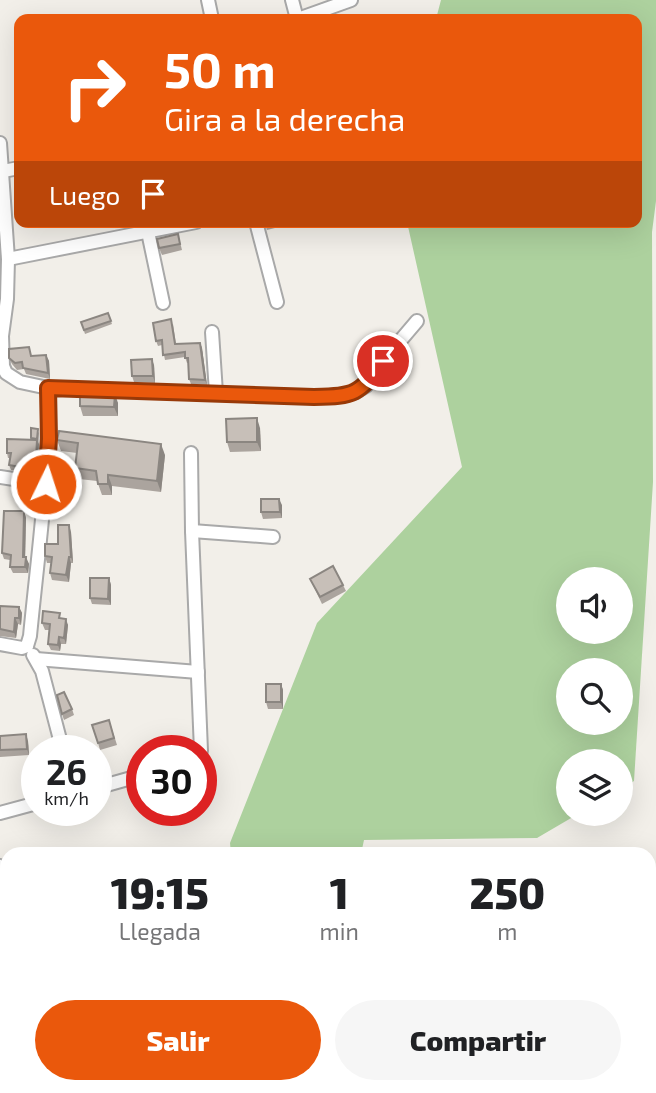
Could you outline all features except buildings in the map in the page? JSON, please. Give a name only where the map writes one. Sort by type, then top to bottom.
[{"type":"street","points":[[312,14],[351,0]]},
{"type":"street","points":[[0,143],[8,259],[7,299],[2,336],[3,374],[20,382],[48,388],[345,396],[366,386],[417,321]]},
{"type":"street","points":[[3,171],[14,169]]},
{"type":"street","points":[[8,259],[167,228]]},
{"type":"street","points":[[258,228],[276,302]]},
{"type":"street","points":[[148,232],[163,303]]},
{"type":"street","points":[[212,332],[216,393]]},
{"type":"street","points":[[27,646],[46,484],[48,388]]},
{"type":"street","points":[[191,453],[200,735]]},
{"type":"street","points":[[0,477],[46,484]]},
{"type":"street","points":[[192,531],[273,537]]},
{"type":"street","points":[[0,644],[22,648],[27,646]]},
{"type":"street","points":[[27,646],[42,671],[59,735]]},
{"type":"street","points":[[36,659],[198,672]]},
{"type":"street","points":[[0,813],[21,807]]},
{"type":"green space","points":[[441,0],[656,0],[656,201],[652,232],[653,482],[634,781],[633,749],[556,749],[558,826],[537,838],[364,840],[362,847],[230,847],[317,623],[462,467],[408,228],[642,228],[642,14],[437,14]]},
{"type":"route","points":[[46,484],[48,388],[345,396],[366,386],[383,361]]}]
